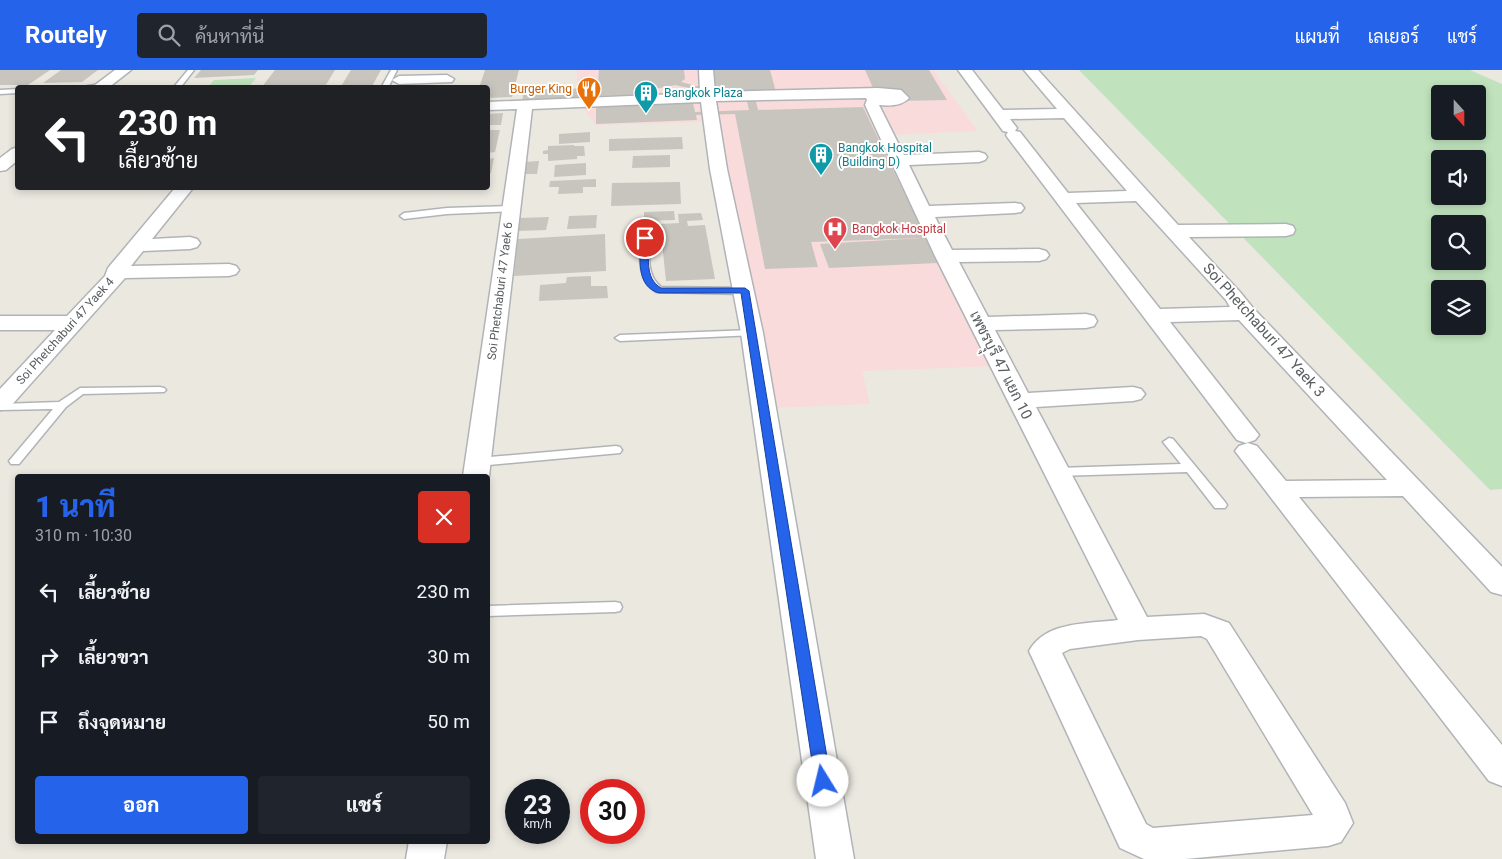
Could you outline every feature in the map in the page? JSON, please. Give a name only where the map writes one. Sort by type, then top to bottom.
[{"type":"street","points":[[102,85],[124,70]]},
{"type":"street","points":[[706,70],[708,103],[724,201],[745,291],[835,859]]},
{"type":"street","points":[[965,70],[1156,316],[1279,489],[1502,771]]},
{"type":"street","name":"Soi Phetchaburi 47 Yaek 3","points":[[1031,70],[1233,296],[1245,313],[1502,584]]},
{"type":"street","points":[[397,78],[446,79]]},
{"type":"street","name":"เพชรบุุรี 47 แยก 10","points":[[708,103],[874,99],[923,212],[1138,629]]},
{"type":"street","points":[[490,106],[708,103]]},
{"type":"street","name":"Soi Phetchaburi 47 Yaek 6","points":[[477,469],[524,105]]},
{"type":"street","points":[[999,115],[1068,113]]},
{"type":"street","points":[[0,166],[15,154]]},
{"type":"street","points":[[899,160],[979,157]]},
{"type":"street","name":"Soi Phetchaburi 47 Yaek 4","points":[[0,403],[115,277],[116,272],[182,190]]},
{"type":"street","points":[[1064,198],[1142,196]]},
{"type":"street","points":[[923,212],[1015,208]]},
{"type":"street","points":[[1174,231],[1286,230]]},
{"type":"street","points":[[137,245],[190,242]]},
{"type":"street","points":[[946,256],[1039,255]]},
{"type":"street","points":[[116,272],[229,270]]},
{"type":"street","points":[[1156,316],[1245,313]]},
{"type":"street","points":[[980,324],[1086,320]]},
{"type":"street","points":[[0,323],[73,323]]},
{"type":"street","points":[[1020,401],[1133,394]]},
{"type":"street","points":[[1279,489],[1412,488]]},
{"type":"street","points":[[1204,625],[1218,631],[1332,814],[1334,823],[1328,830],[1153,845],[1133,836],[1045,651],[1052,643],[1065,638],[1138,629],[1204,625]]},
{"type":"street","points":[[425,859],[428,844]]},
{"type":"lane","points":[[178,85],[191,70]]},
{"type":"lane","points":[[0,92],[15,91]]},
{"type":"lane","points":[[404,216],[447,211],[511,209]]},
{"type":"lane","points":[[645,238],[645,275],[651,286],[659,290],[745,291]]},
{"type":"lane","points":[[620,338],[752,333]]},
{"type":"lane","points":[[15,461],[62,405],[75,394],[85,390],[160,390]]},
{"type":"lane","points":[[0,407],[62,405]]},
{"type":"lane","points":[[1169,442],[1220,505]]},
{"type":"lane","points":[[477,469],[616,450]]},
{"type":"lane","points":[[1057,472],[1190,468]]},
{"type":"lane","points":[[490,611],[615,607]]},
{"type":"shaded area","name":"Bangkok Hospital","points":[[577,70],[933,70],[978,131],[887,135],[1000,366],[862,371],[870,404],[751,409],[708,122],[596,125],[577,100]]},
{"type":"green space","points":[[1079,70],[1470,70],[1502,84],[1502,489],[1490,490]]},
{"type":"green space","points":[[256,78],[251,85],[210,85],[214,80]]},
{"type":"building","points":[[0,70],[50,70],[28,85],[0,85]]},
{"type":"building","points":[[61,70],[98,70],[82,82],[43,83]]},
{"type":"building","points":[[201,70],[258,70],[254,75],[194,78]]},
{"type":"building","points":[[275,70],[335,70],[326,85],[263,85]]},
{"type":"building","points":[[351,70],[381,70],[373,85],[342,85]]},
{"type":"building","points":[[485,70],[519,70],[512,97],[490,98],[490,85],[480,85]]},
{"type":"building","name":"Bangkok Hospital (Building D)","points":[[599,70],[684,70],[685,79],[681,82],[696,86],[712,86],[710,70],[770,70],[776,92],[754,93],[758,110],[863,107],[938,263],[829,268],[820,244],[922,238],[811,242],[818,267],[765,269],[735,114],[696,115],[697,120],[596,124],[596,106],[634,105],[632,95],[597,96]],"holes":[[[675,85],[694,89],[713,89],[713,94],[745,93],[749,110],[695,112],[693,103],[642,105],[641,94],[649,94],[650,90]]]},
{"type":"building","points":[[865,70],[929,70],[947,100],[901,101],[907,96],[906,93],[890,89],[874,90]]},
{"type":"building","points":[[595,88],[594,99],[522,102],[524,90]]},
{"type":"building","points":[[503,113],[501,125],[490,125],[490,114]]},
{"type":"building","points":[[490,130],[500,130],[495,152],[490,153]]},
{"type":"building","points":[[590,132],[590,142],[559,144],[559,134]]},
{"type":"building","points":[[682,137],[683,149],[609,151],[609,139]]},
{"type":"building","points":[[548,146],[584,146],[585,156],[577,156],[577,159],[548,161],[548,154],[543,154],[543,151],[548,150]]},
{"type":"building","points":[[670,155],[670,167],[632,168],[633,156]]},
{"type":"building","points":[[494,158],[491,173],[490,173],[490,159]]},
{"type":"building","points":[[539,161],[537,174],[522,174],[524,162]]},
{"type":"building","points":[[586,163],[586,175],[554,177],[555,165]]},
{"type":"building","points":[[596,179],[596,187],[583,187],[583,193],[558,194],[559,187],[549,187],[550,181]]},
{"type":"building","points":[[680,182],[681,204],[611,206],[612,183]]},
{"type":"building","points":[[674,211],[675,220],[644,221],[644,212]]},
{"type":"building","points":[[701,213],[703,220],[687,221],[688,226],[705,225],[715,279],[666,281],[660,224],[679,223],[678,214]]},
{"type":"building","points":[[597,215],[596,228],[567,229],[569,216]]},
{"type":"building","points":[[549,217],[546,230],[517,231],[520,218]]},
{"type":"building","points":[[605,234],[606,271],[514,276],[518,239]]},
{"type":"building","points":[[591,276],[591,286],[607,286],[608,298],[539,301],[540,285],[566,283],[567,277]]},
{"type":"place","name":"Burger King","points":[[589,110]]},
{"type":"place","name":"Bangkok Plaza","points":[[646,114]]},
{"type":"place","name":"Bangkok Hospital (Building D)","points":[[821,176]]},
{"type":"place","name":"Bangkok Hospital","points":[[835,250]]},
{"type":"route","points":[[645,238],[645,275],[651,286],[659,290],[674,291],[745,291],[823,781]]}]
